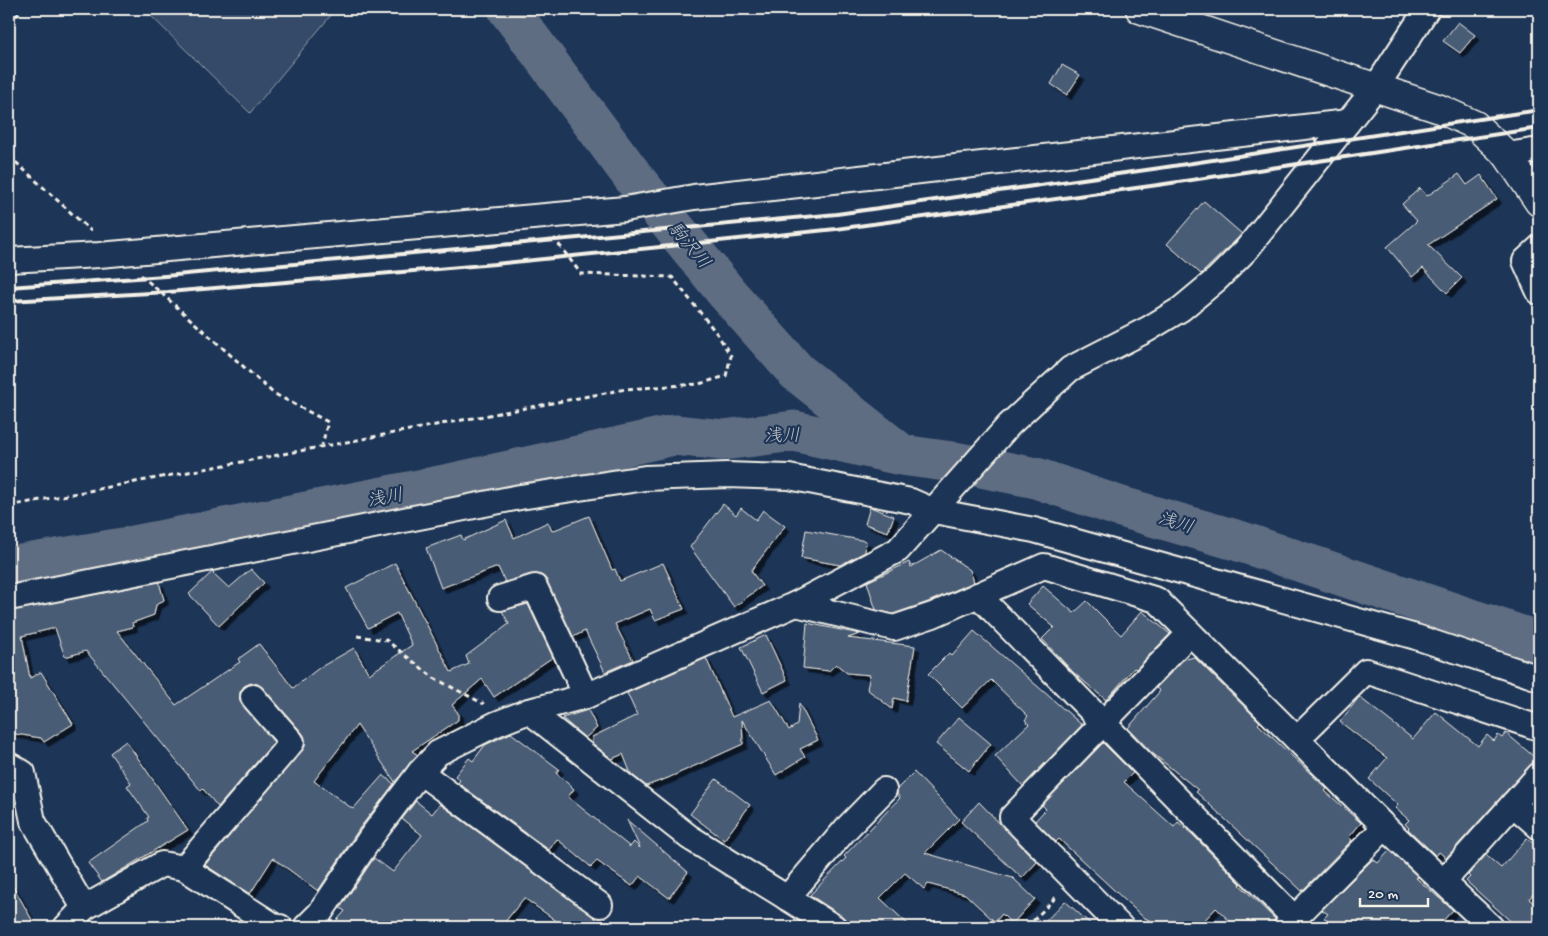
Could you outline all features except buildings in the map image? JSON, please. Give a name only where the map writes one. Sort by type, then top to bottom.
[{"type":"street","points":[[1140,9],[1440,109],[1475,125],[1507,155],[1539,202]]},
{"type":"street","points":[[306,927],[320,914],[371,837],[420,772],[438,753],[496,724],[529,711],[586,696],[796,604],[898,550],[934,512],[1009,425],[1070,369],[1148,329],[1181,308],[1217,278],[1246,250],[1376,87],[1428,9]]},
{"type":"street","points":[[9,260],[116,254],[625,209],[694,197],[1348,122]]},
{"type":"street","points":[[1507,155],[1539,150]]},
{"type":"street","points":[[1539,248],[1525,261],[1539,292]]},
{"type":"street","points":[[9,598],[510,498],[645,478],[727,475],[789,477],[911,500],[934,512],[1043,532],[1416,637],[1539,678]]},
{"type":"street","points":[[796,604],[894,628],[978,595],[1044,566],[1158,600],[1385,828],[1491,927]]},
{"type":"street","points":[[500,598],[535,587],[586,696]]},
{"type":"street","points":[[978,595],[1291,923],[1385,828]]},
{"type":"street","points":[[1121,927],[1012,817],[1101,723],[1190,634]]},
{"type":"street","points":[[1298,739],[1366,671],[1539,728]]},
{"type":"street","points":[[184,868],[292,742],[253,696]]},
{"type":"street","points":[[529,711],[689,837],[834,927]]},
{"type":"street","points":[[9,765],[23,773],[33,821],[84,908]]},
{"type":"street","points":[[420,772],[600,905]]},
{"type":"street","points":[[1444,882],[1539,775]]},
{"type":"street","points":[[787,898],[845,830],[884,790]]},
{"type":"street","points":[[1513,804],[1539,827]]},
{"type":"street","points":[[66,927],[84,908],[162,864],[184,868],[276,927],[280,927]]},
{"type":"path","points":[[9,22],[24,9]]},
{"type":"path","points":[[9,156],[116,254],[274,393],[328,422],[322,445]]},
{"type":"path","points":[[9,506],[322,445],[626,389],[699,384],[726,376],[731,356],[718,335],[672,278],[581,274],[537,216]]},
{"type":"path","points":[[357,636],[386,640],[434,678],[488,706],[496,724]]},
{"type":"path","points":[[1027,927],[1072,879]]},
{"type":"shaded area","points":[[144,9],[336,9],[250,113]]},
{"type":"waterway","name":"駒沢川","points":[[508,9],[637,182],[727,293],[797,372],[896,450]]},
{"type":"waterway","name":"浅川","points":[[9,567],[123,548],[449,484],[674,435],[723,440],[794,431],[901,455],[960,463],[1036,478],[1118,506],[1239,541],[1539,642]]},
{"type":"railway","points":[[9,287],[165,276],[837,214],[1160,168],[1539,110]]},
{"type":"railway","points":[[9,301],[168,292],[495,264],[836,229],[1158,185],[1539,128]]}]
